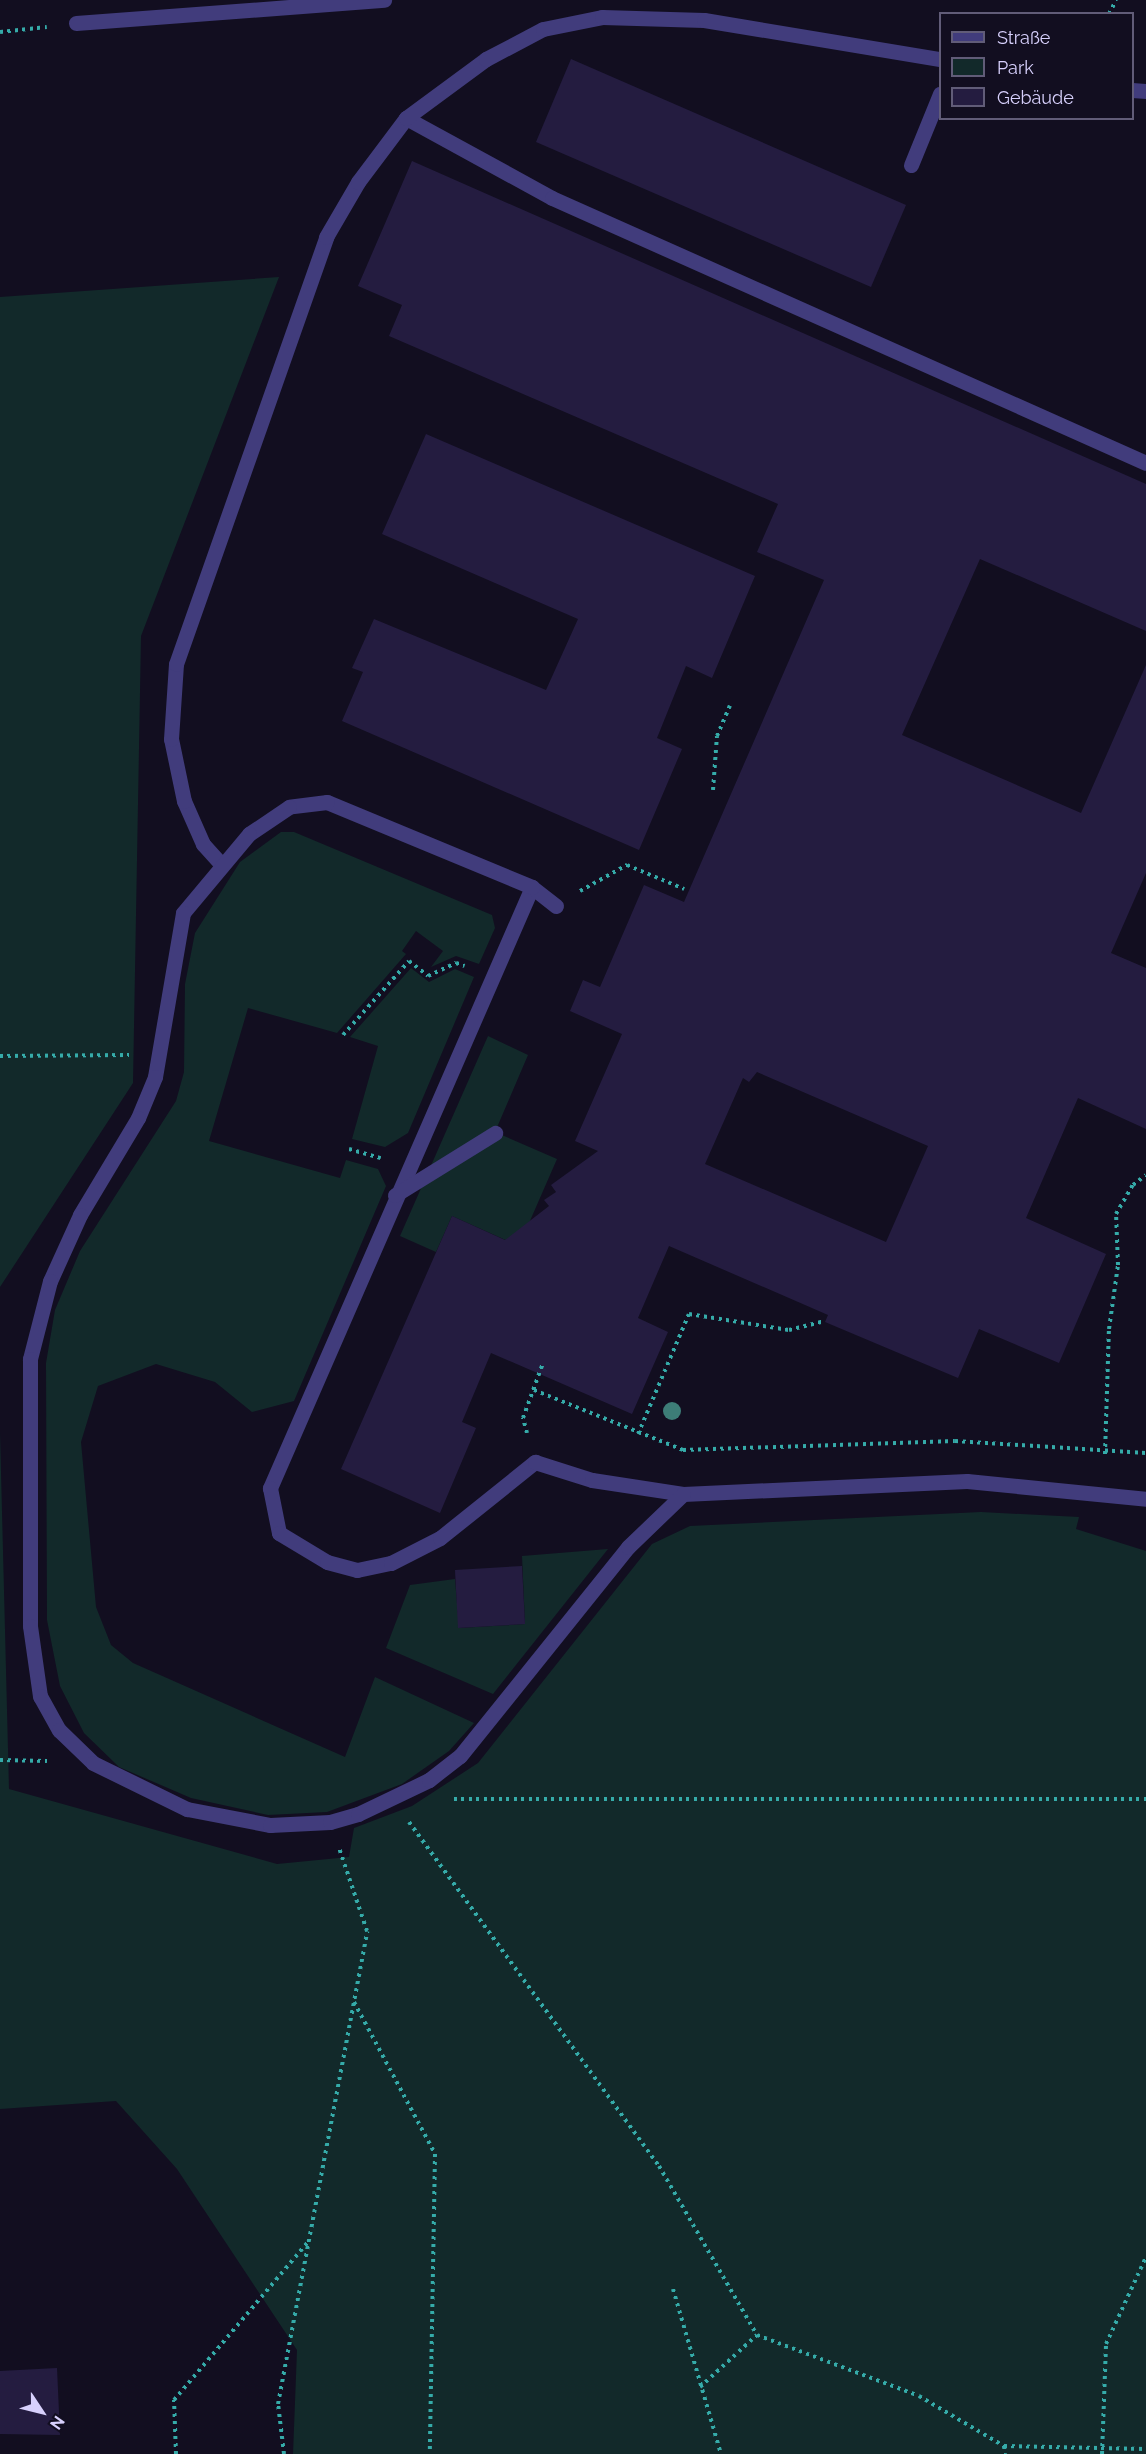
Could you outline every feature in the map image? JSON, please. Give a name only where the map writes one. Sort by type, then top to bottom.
[{"type":"street","points":[[76,23],[384,0]]},
{"type":"street","points":[[221,864],[203,844],[184,801],[171,739],[176,664],[326,237],[358,182],[406,118],[486,59],[543,29],[602,17],[704,20],[939,59]]},
{"type":"street","points":[[911,165],[939,96]]},
{"type":"street","points":[[406,118],[552,198],[1146,463]]},
{"type":"street","points":[[556,906],[532,887],[327,802],[289,807],[249,834],[221,864],[183,913],[160,1055],[138,1118],[80,1215],[50,1281],[30,1359],[30,1626],[40,1696],[60,1730],[93,1763],[144,1792],[187,1809],[270,1825],[330,1822],[393,1800],[460,1756],[628,1547],[683,1494]]},
{"type":"street","points":[[532,887],[395,1195],[270,1488],[279,1533],[293,1544],[327,1562],[357,1570],[391,1563],[440,1538],[535,1462],[592,1480],[683,1494],[967,1481],[1146,1499]]},
{"type":"street","points":[[395,1195],[495,1132]]},
{"type":"path","points":[[0,32],[76,23]]},
{"type":"path","points":[[713,790],[717,736],[730,706]]},
{"type":"path","points":[[556,906],[627,865],[684,889]]},
{"type":"path","points":[[343,1035],[409,961],[428,976],[456,963]]},
{"type":"path","points":[[0,1056],[160,1055]]},
{"type":"path","points":[[1105,1451],[1109,1329],[1118,1266],[1116,1214],[1133,1185],[1146,1175]]},
{"type":"path","points":[[638,1434],[689,1314],[789,1330],[825,1321]]},
{"type":"path","points":[[535,1462],[523,1418],[543,1363]]},
{"type":"path","points":[[534,1390],[638,1434],[683,1450],[716,1452],[955,1441],[1146,1453]]},
{"type":"path","points":[[449,1799],[1146,1799]]},
{"type":"path","points":[[393,1800],[659,2166],[757,2335],[919,2396],[1004,2446],[1106,2445],[1146,2449]]},
{"type":"path","points":[[284,2454],[278,2404],[367,1931],[330,1822]]},
{"type":"path","points":[[354,2001],[435,2154],[430,2454]]},
{"type":"path","points":[[176,2454],[174,2400],[309,2241]]},
{"type":"path","points":[[1102,2454],[1106,2445],[1106,2344],[1146,2257]]},
{"type":"path","points":[[673,2289],[699,2387],[721,2454]]},
{"type":"path","points":[[699,2387],[757,2335]]},
{"type":"path","points":[[1004,2446],[1005,2454]]},
{"type":"green space","points":[[279,277],[141,636],[133,1083],[0,1287],[0,297]]},
{"type":"green space","points":[[281,832],[294,832],[492,915],[495,928],[479,964],[456,956],[431,967],[443,951],[416,931],[402,951],[406,954],[337,1033],[248,1008],[209,1141],[340,1178],[346,1160],[378,1169],[386,1186],[294,1401],[252,1412],[215,1382],[156,1364],[98,1386],[81,1442],[96,1607],[111,1645],[133,1663],[345,1757],[375,1677],[474,1723],[449,1751],[402,1784],[327,1812],[268,1815],[191,1798],[119,1767],[84,1733],[60,1686],[47,1620],[46,1363],[55,1310],[80,1251],[176,1101],[184,1072],[185,984],[195,933],[240,862]]},
{"type":"green space","points":[[411,968],[429,982],[455,969],[474,977],[408,1133],[385,1147],[352,1139],[378,1046],[350,1037]]},
{"type":"green space","points":[[488,1036],[528,1055],[495,1132],[557,1159],[519,1246],[452,1216],[436,1252],[400,1236]]},
{"type":"green space","points":[[0,1432],[9,1789],[277,1864],[349,1857],[354,1828],[412,1806],[478,1763],[652,1544],[690,1526],[981,1512],[1079,1517],[1076,1529],[1146,1551],[1146,2454],[293,2454],[297,2350],[177,2169],[116,2101],[0,2109]]},
{"type":"green space","points":[[608,1549],[493,1694],[386,1648],[410,1585],[455,1579],[459,1628],[525,1624],[522,1556]]},
{"type":"building","points":[[571,59],[906,205],[871,287],[536,142]]},
{"type":"building","points":[[412,161],[1146,484],[1146,631],[980,559],[902,735],[1081,813],[1146,665],[1146,873],[1111,953],[1146,968],[1146,1129],[1078,1098],[1026,1218],[1106,1254],[1059,1363],[979,1329],[958,1378],[825,1322],[828,1315],[669,1246],[638,1318],[668,1332],[632,1414],[491,1353],[462,1422],[476,1428],[440,1513],[341,1469],[452,1216],[505,1240],[549,1206],[544,1200],[556,1192],[551,1185],[598,1151],[575,1141],[622,1034],[570,1011],[583,980],[600,987],[644,885],[684,902],[824,580],[757,552],[778,504],[389,336],[402,305],[358,286]],"holes":[[[757,1072],[928,1146],[886,1242],[705,1164],[743,1078],[749,1082]]]},
{"type":"building","points":[[426,434],[755,576],[712,678],[686,666],[657,738],[682,749],[639,850],[342,721],[363,672],[352,668],[374,619],[546,690],[578,619],[382,534]]},
{"type":"building","points":[[522,1566],[525,1624],[458,1628],[455,1570]]},
{"type":"building","points":[[57,2368],[60,2435],[0,2434],[0,2371]]}]
